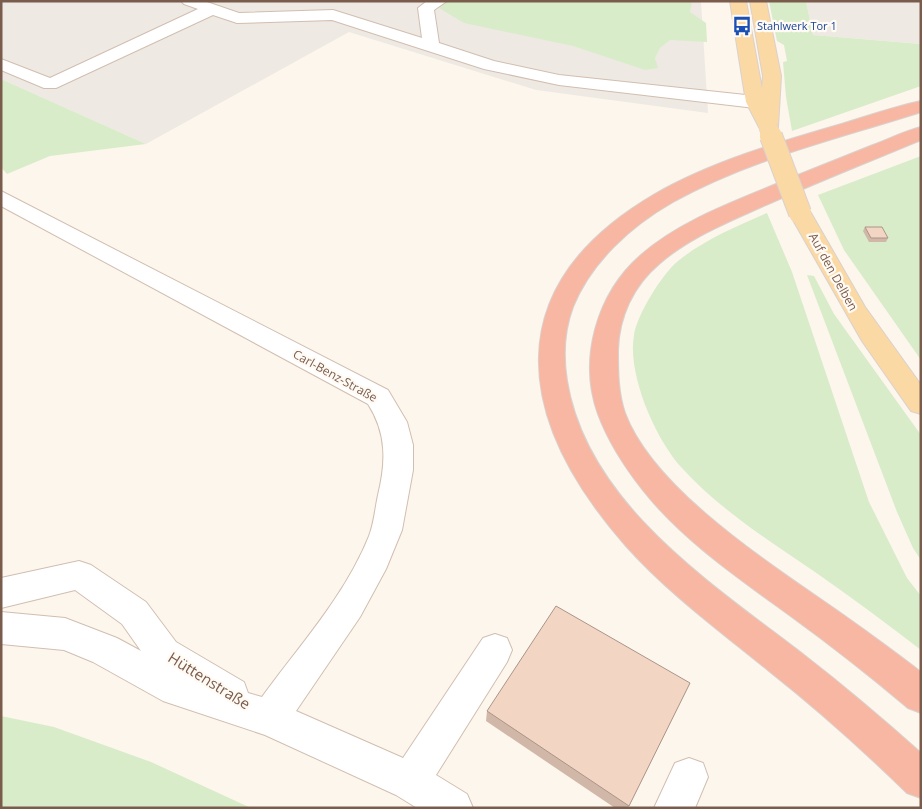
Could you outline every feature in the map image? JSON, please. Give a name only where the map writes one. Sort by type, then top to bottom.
[{"type":"highway","points":[[921,106],[788,146],[712,174],[658,201],[608,241],[585,265],[569,287],[557,315],[552,341],[551,371],[558,406],[572,444],[591,477],[622,519],[664,563],[707,600],[809,681],[921,779]]},
{"type":"highway","points":[[921,133],[772,193],[682,236],[649,260],[630,281],[616,305],[606,328],[604,377],[609,404],[621,435],[642,466],[668,497],[700,529],[747,566],[840,633],[921,695]]},
{"type":"main road","name":"Auf den Delben","points":[[738,1],[755,102],[768,127],[800,213],[846,299],[898,376],[921,404]]},
{"type":"main road","name":"Auf den Delben","points":[[758,1],[772,76],[768,127]]},
{"type":"street","points":[[189,1],[237,18],[255,19],[333,15],[490,64],[560,80],[755,102]]},
{"type":"street","points":[[431,46],[426,8],[438,1]]},
{"type":"street","points":[[1,64],[50,84],[212,9]]},
{"type":"street","name":"Carl-Benz-Straße","points":[[1,197],[378,397],[389,412],[399,443],[398,475],[385,534],[362,585],[269,718]]},
{"type":"street","name":"Hüttenstraße","points":[[1,593],[79,575],[134,613],[164,654],[269,718]]},
{"type":"street","name":"Hüttenstraße","points":[[1,628],[65,634],[106,650],[176,689],[269,718],[410,781],[453,808]]},
{"type":"street","points":[[410,781],[495,650]]},
{"type":"shaded area","points":[[1,1],[701,1],[708,113],[536,90],[349,32],[146,144],[1,79]]},
{"type":"shaded area","points":[[806,1],[921,1],[921,44],[813,35]]},
{"type":"green space","points":[[442,1],[692,1],[690,12],[706,23],[707,42],[670,40],[660,48],[655,58],[658,68],[645,70],[573,46],[464,23],[439,8]]},
{"type":"green space","points":[[769,1],[806,1],[813,35],[921,44],[921,86],[792,131],[786,97],[783,62],[787,61],[784,45],[777,41]]},
{"type":"green space","points":[[1,79],[146,144],[50,156],[7,174],[1,167]]},
{"type":"green space","points":[[921,156],[921,360],[844,250],[818,195]]},
{"type":"green space","points":[[767,213],[792,272],[869,502],[907,578],[921,596],[921,650],[711,497],[671,455],[645,405],[635,368],[633,351],[636,327],[651,295],[672,267],[688,253],[721,234]]},
{"type":"green space","points":[[807,275],[814,276],[834,314],[921,435],[921,560],[913,548],[897,512]]},
{"type":"green space","points":[[1,716],[54,727],[151,762],[251,808],[1,808]]},
{"type":"building","points":[[865,227],[882,227],[888,238],[871,238]]},
{"type":"building","points":[[556,606],[690,683],[629,806],[487,711]]},
{"type":"place","name":"Stahlwerk Tor 1","points":[[742,26]]}]
